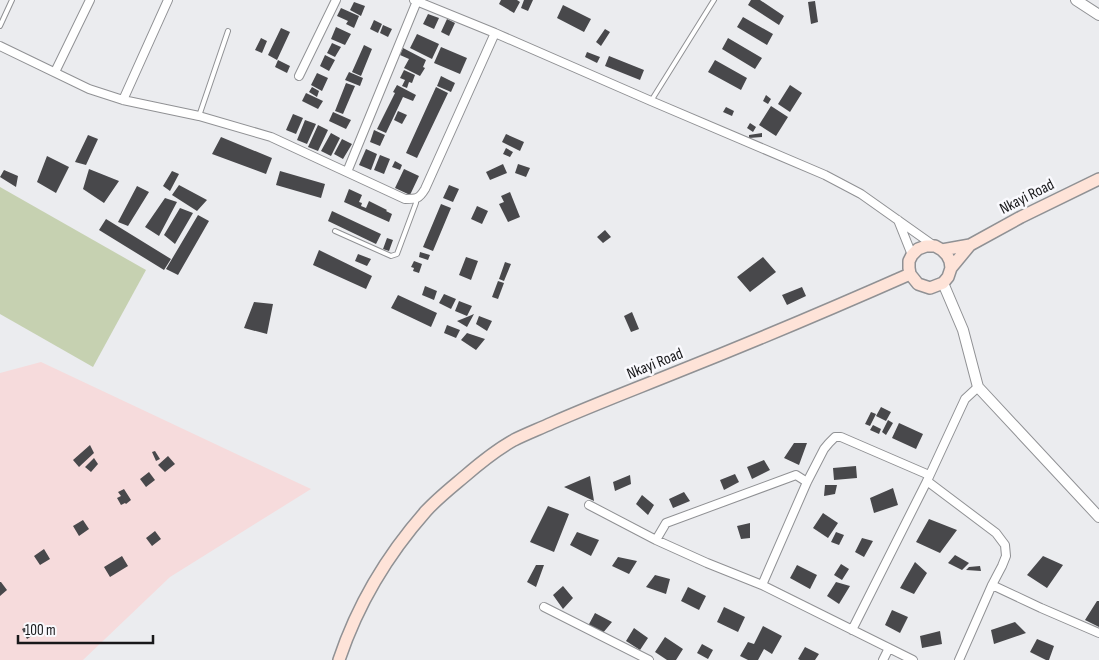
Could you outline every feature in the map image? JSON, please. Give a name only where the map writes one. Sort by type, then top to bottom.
[{"type":"main road","name":"Nkayi Road","points":[[912,255],[918,249],[926,246],[938,248],[970,245],[1099,179]]},
{"type":"main road","name":"Nkayi Road","points":[[943,283],[948,277],[951,268],[970,245]]},
{"type":"main road","points":[[938,248],[947,255],[951,268]]},
{"type":"main road","points":[[912,255],[909,261],[910,274],[918,284],[930,288],[943,283]]},
{"type":"main road","name":"Nkayi Road","points":[[339,660],[356,617],[380,574],[404,538],[427,510],[450,488],[482,462],[514,440],[581,410],[803,321],[910,274]]},
{"type":"street","points":[[55,72],[90,0]]},
{"type":"street","points":[[123,100],[168,0]]},
{"type":"street","points":[[299,76],[336,0]]},
{"type":"street","points":[[1076,0],[1099,15]]},
{"type":"street","points":[[347,172],[416,1],[825,174],[861,194],[938,248]]},
{"type":"street","points":[[0,46],[89,90],[123,100],[199,116],[271,137],[405,199],[416,199],[426,189],[495,33]]},
{"type":"street","points":[[898,220],[912,255]]},
{"type":"street","points":[[943,283],[963,330],[978,387],[1099,517]]},
{"type":"street","points":[[852,630],[965,399],[978,387]]},
{"type":"street","points":[[762,585],[807,482],[829,443],[835,437],[841,437],[928,478],[996,533],[1005,545],[1006,556],[959,660]]},
{"type":"street","points":[[656,540],[666,523],[796,475],[807,482]]},
{"type":"street","points":[[589,505],[656,540],[762,585],[913,660]]},
{"type":"street","points":[[992,585],[1099,633]]},
{"type":"street","points":[[544,607],[649,660]]},
{"type":"street","points":[[883,660],[888,648]]},
{"type":"lane","points":[[0,26],[12,0]]},
{"type":"lane","points":[[651,101],[714,0]]},
{"type":"lane","points":[[199,116],[228,31]]},
{"type":"lane","points":[[335,231],[391,256],[396,254],[416,199]]},
{"type":"shaded area","points":[[41,362],[311,489],[170,577],[83,660],[0,660],[0,373]]},
{"type":"green space","points":[[0,187],[146,270],[93,367],[0,314]]},
{"type":"building","points":[[501,0],[517,0],[520,2],[514,13],[499,4]]},
{"type":"building","points":[[524,0],[533,0],[528,11],[521,8]]},
{"type":"building","points":[[751,0],[760,0],[784,16],[779,25],[748,5]]},
{"type":"building","points":[[815,1],[818,22],[811,24],[808,2]]},
{"type":"building","points":[[354,2],[365,6],[361,16],[350,10]]},
{"type":"building","points":[[563,5],[591,19],[584,32],[557,18]]},
{"type":"building","points":[[341,8],[359,16],[354,28],[346,24],[348,21],[337,16]]},
{"type":"building","points":[[428,14],[439,18],[434,29],[423,24]]},
{"type":"building","points":[[743,17],[773,34],[767,45],[737,27]]},
{"type":"building","points":[[447,19],[455,23],[449,36],[441,32]]},
{"type":"building","points":[[374,20],[382,24],[378,33],[370,29]]},
{"type":"building","points":[[383,25],[392,29],[388,37],[380,33]]},
{"type":"building","points":[[336,27],[351,34],[345,45],[331,39]]},
{"type":"building","points":[[281,28],[290,32],[277,60],[268,55]]},
{"type":"building","points":[[605,29],[610,32],[601,46],[596,42]]},
{"type":"building","points":[[417,34],[439,44],[432,59],[410,48]]},
{"type":"building","points":[[261,38],[267,41],[262,53],[255,50]]},
{"type":"building","points":[[728,38],[762,58],[755,69],[722,49]]},
{"type":"building","points":[[332,43],[341,47],[335,57],[327,53]]},
{"type":"building","points":[[364,45],[372,49],[361,76],[352,72]]},
{"type":"building","points":[[441,47],[467,58],[460,74],[434,63]]},
{"type":"building","points":[[403,48],[426,60],[423,67],[425,68],[420,76],[404,68],[409,59],[400,55]]},
{"type":"building","points":[[587,52],[600,57],[597,63],[585,57]]},
{"type":"building","points":[[325,55],[335,60],[329,71],[320,66]]},
{"type":"building","points":[[609,56],[644,70],[640,80],[605,66]]},
{"type":"building","points":[[278,60],[290,66],[287,73],[275,67]]},
{"type":"building","points":[[715,60],[747,78],[741,90],[708,72]]},
{"type":"building","points":[[404,70],[415,75],[412,83],[409,82],[407,88],[402,86],[405,80],[400,78]]},
{"type":"building","points":[[349,72],[363,78],[360,86],[345,80]]},
{"type":"building","points":[[317,73],[328,78],[322,91],[311,85]]},
{"type":"building","points":[[441,76],[455,83],[451,92],[437,86]]},
{"type":"building","points":[[346,83],[355,86],[343,114],[335,111]]},
{"type":"building","points":[[397,85],[416,95],[413,101],[403,97],[386,133],[377,129]]},
{"type":"building","points":[[790,85],[802,93],[790,112],[778,104]]},
{"type":"building","points":[[312,87],[319,91],[317,97],[309,92]]},
{"type":"building","points":[[436,87],[448,93],[417,158],[406,153]]},
{"type":"building","points":[[306,93],[323,101],[318,109],[302,101]]},
{"type":"building","points":[[766,95],[771,99],[768,104],[763,101]]},
{"type":"building","points":[[771,106],[788,117],[776,136],[759,125]]},
{"type":"building","points":[[726,107],[734,111],[732,116],[723,112]]},
{"type":"building","points":[[398,111],[407,115],[402,124],[394,120]]},
{"type":"building","points":[[333,112],[351,120],[346,129],[329,121]]},
{"type":"building","points":[[293,114],[303,118],[296,134],[286,130]]},
{"type":"building","points":[[305,120],[316,124],[307,144],[297,140]]},
{"type":"building","points":[[750,123],[756,127],[753,132],[747,128]]},
{"type":"building","points":[[318,125],[328,130],[318,151],[308,147]]},
{"type":"building","points":[[374,130],[385,135],[380,146],[370,142]]},
{"type":"building","points":[[331,133],[340,138],[331,156],[321,151]]},
{"type":"building","points":[[762,133],[762,137],[749,138],[749,135]]},
{"type":"building","points":[[506,134],[524,142],[520,151],[502,142]]},
{"type":"building","points":[[88,135],[98,139],[86,165],[75,162]]},
{"type":"building","points":[[221,137],[272,158],[266,174],[212,154]]},
{"type":"building","points":[[342,139],[352,144],[343,159],[334,154]]},
{"type":"building","points":[[506,148],[513,152],[510,157],[503,154]]},
{"type":"building","points":[[366,149],[377,154],[371,170],[359,165]]},
{"type":"building","points":[[380,155],[390,159],[384,174],[374,170]]},
{"type":"building","points":[[47,156],[69,167],[56,193],[37,182]]},
{"type":"building","points":[[395,161],[402,165],[400,170],[392,167]]},
{"type":"building","points":[[503,164],[507,173],[490,180],[486,172]]},
{"type":"building","points":[[518,164],[530,168],[526,177],[515,173]]},
{"type":"building","points":[[89,169],[119,181],[104,203],[83,189]]},
{"type":"building","points":[[404,169],[419,176],[410,195],[395,188]]},
{"type":"building","points":[[4,170],[18,176],[16,187],[0,177]]},
{"type":"building","points":[[172,171],[179,174],[170,191],[163,186]]},
{"type":"building","points":[[280,171],[325,184],[321,198],[276,185]]},
{"type":"building","points":[[179,185],[207,200],[197,211],[172,195]]},
{"type":"building","points":[[449,185],[459,189],[453,202],[443,198]]},
{"type":"building","points":[[137,186],[149,192],[128,226],[118,222]]},
{"type":"building","points":[[349,189],[362,195],[359,202],[362,203],[361,206],[366,208],[369,201],[392,214],[389,222],[344,202]]},
{"type":"building","points":[[510,192],[520,217],[508,222],[499,204],[504,202],[501,196]]},
{"type":"building","points":[[165,198],[177,202],[159,236],[145,227]]},
{"type":"building","points":[[441,204],[451,208],[433,251],[423,247]]},
{"type":"building","points":[[477,206],[488,211],[482,224],[471,219]]},
{"type":"building","points":[[180,208],[193,213],[175,244],[164,235]]},
{"type":"building","points":[[332,211],[381,234],[376,244],[328,221]]},
{"type":"building","points":[[198,215],[209,221],[178,275],[166,269]]},
{"type":"building","points":[[106,219],[171,259],[164,270],[99,230]]},
{"type":"building","points":[[605,230],[611,237],[603,243],[597,237]]},
{"type":"building","points":[[387,238],[393,240],[389,251],[383,249]]},
{"type":"building","points":[[319,250],[372,276],[366,289],[313,265]]},
{"type":"building","points":[[420,252],[430,255],[428,260],[419,257]]},
{"type":"building","points":[[358,254],[371,259],[367,266],[355,261]]},
{"type":"building","points":[[466,257],[478,261],[471,280],[459,275]]},
{"type":"building","points":[[763,257],[776,272],[750,292],[737,277]]},
{"type":"building","points":[[414,261],[422,264],[419,273],[413,271],[414,268],[411,267]]},
{"type":"building","points":[[505,262],[511,264],[504,281],[499,279]]},
{"type":"building","points":[[498,281],[504,283],[498,299],[492,297]]},
{"type":"building","points":[[425,286],[437,291],[434,300],[422,295]]},
{"type":"building","points":[[802,287],[806,296],[787,305],[782,295]]},
{"type":"building","points":[[444,294],[456,299],[451,309],[439,303]]},
{"type":"building","points":[[398,295],[437,313],[431,327],[391,308]]},
{"type":"building","points":[[459,301],[472,306],[467,316],[455,311]]},
{"type":"building","points":[[254,302],[273,304],[267,334],[244,328]]},
{"type":"building","points":[[632,312],[639,329],[631,332],[624,316]]},
{"type":"building","points":[[474,314],[467,327],[457,321],[467,317]]},
{"type":"building","points":[[479,316],[492,321],[487,331],[476,324]]},
{"type":"building","points":[[447,325],[460,330],[456,338],[444,333]]},
{"type":"building","points":[[467,333],[485,339],[476,350],[461,340]]},
{"type":"building","points":[[881,407],[891,412],[886,421],[876,416]]},
{"type":"building","points":[[871,412],[876,414],[870,426],[865,424]]},
{"type":"building","points":[[888,420],[893,423],[886,435],[882,432]]},
{"type":"building","points":[[899,423],[923,434],[916,449],[892,438]]},
{"type":"building","points":[[873,425],[881,429],[879,434],[870,430]]},
{"type":"building","points":[[794,443],[807,443],[799,465],[784,458]]},
{"type":"building","points":[[90,445],[94,453],[79,467],[73,460]]},
{"type":"building","points":[[155,451],[160,459],[156,461],[152,452]]},
{"type":"building","points":[[168,456],[175,464],[165,472],[158,465]]},
{"type":"building","points":[[94,458],[98,464],[91,472],[85,467]]},
{"type":"building","points":[[764,460],[770,470],[752,479],[747,467]]},
{"type":"building","points":[[856,466],[857,478],[834,480],[833,468]]},
{"type":"building","points":[[149,472],[155,480],[146,487],[140,479]]},
{"type":"building","points":[[735,474],[739,482],[724,490],[720,480]]},
{"type":"building","points":[[630,475],[631,484],[615,491],[613,482]]},
{"type":"building","points":[[590,476],[594,501],[564,487]]},
{"type":"building","points":[[825,485],[837,485],[835,494],[824,496]]},
{"type":"building","points":[[893,488],[898,505],[874,513],[870,498]]},
{"type":"building","points":[[124,489],[131,500],[121,505],[117,498],[121,496],[118,492]]},
{"type":"building","points":[[684,492],[690,501],[673,508],[669,499]]},
{"type":"building","points":[[642,495],[654,505],[648,515],[636,504]]},
{"type":"building","points":[[548,506],[569,514],[554,552],[530,542]]},
{"type":"building","points":[[823,513],[838,523],[828,538],[813,528]]},
{"type":"building","points":[[929,519],[957,530],[940,553],[916,542]]},
{"type":"building","points":[[83,520],[89,529],[79,536],[73,526]]},
{"type":"building","points":[[750,523],[750,538],[741,539],[737,526]]},
{"type":"building","points":[[155,531],[161,539],[152,546],[146,538]]},
{"type":"building","points":[[577,532],[599,540],[591,556],[570,545]]},
{"type":"building","points":[[836,532],[844,535],[839,545],[831,542]]},
{"type":"building","points":[[862,538],[873,541],[864,557],[855,552]]},
{"type":"building","points":[[44,549],[50,559],[40,565],[34,556]]},
{"type":"building","points":[[955,555],[969,563],[962,570],[948,563]]},
{"type":"building","points":[[122,556],[128,566],[110,577],[104,567]]},
{"type":"building","points":[[1043,556],[1063,565],[1047,588],[1027,575]]},
{"type":"building","points":[[618,557],[637,561],[629,574],[612,566]]},
{"type":"building","points":[[915,562],[927,573],[914,594],[900,588]]},
{"type":"building","points":[[841,564],[849,569],[842,580],[834,575]]},
{"type":"building","points":[[536,565],[544,565],[536,587],[527,582]]},
{"type":"building","points":[[797,565],[817,575],[810,589],[790,578]]},
{"type":"building","points":[[980,566],[981,571],[966,570],[969,567]]},
{"type":"building","points":[[655,575],[670,579],[666,594],[646,587]]},
{"type":"building","points":[[0,582],[7,590],[0,596]]},
{"type":"building","points":[[836,582],[850,586],[839,604],[827,596]]},
{"type":"building","points":[[563,586],[573,598],[563,609],[553,595]]},
{"type":"building","points":[[688,587],[706,596],[699,610],[681,601]]},
{"type":"building","points":[[1097,601],[1099,601],[1099,627],[1085,620]]},
{"type":"building","points":[[724,607],[745,617],[738,632],[717,622]]},
{"type":"building","points":[[892,610],[908,617],[900,633],[885,625]]},
{"type":"building","points":[[595,613],[612,622],[602,634],[588,626]]},
{"type":"building","points":[[1015,622],[1026,633],[994,644],[991,630]]},
{"type":"building","points":[[30,625],[35,634],[27,639],[22,629]]},
{"type":"building","points":[[763,626],[782,636],[772,654],[764,649],[758,660],[748,660],[740,656],[748,642],[754,644]]},
{"type":"building","points":[[634,628],[648,638],[640,650],[626,641]]},
{"type":"building","points":[[940,631],[942,644],[922,648],[920,636]]},
{"type":"building","points":[[665,637],[683,649],[676,660],[667,660],[655,652]]},
{"type":"building","points":[[1037,639],[1054,646],[1049,660],[1030,652]]},
{"type":"building","points":[[702,644],[713,650],[708,659],[697,653]]},
{"type":"building","points":[[805,647],[819,654],[815,660],[798,659]]}]
